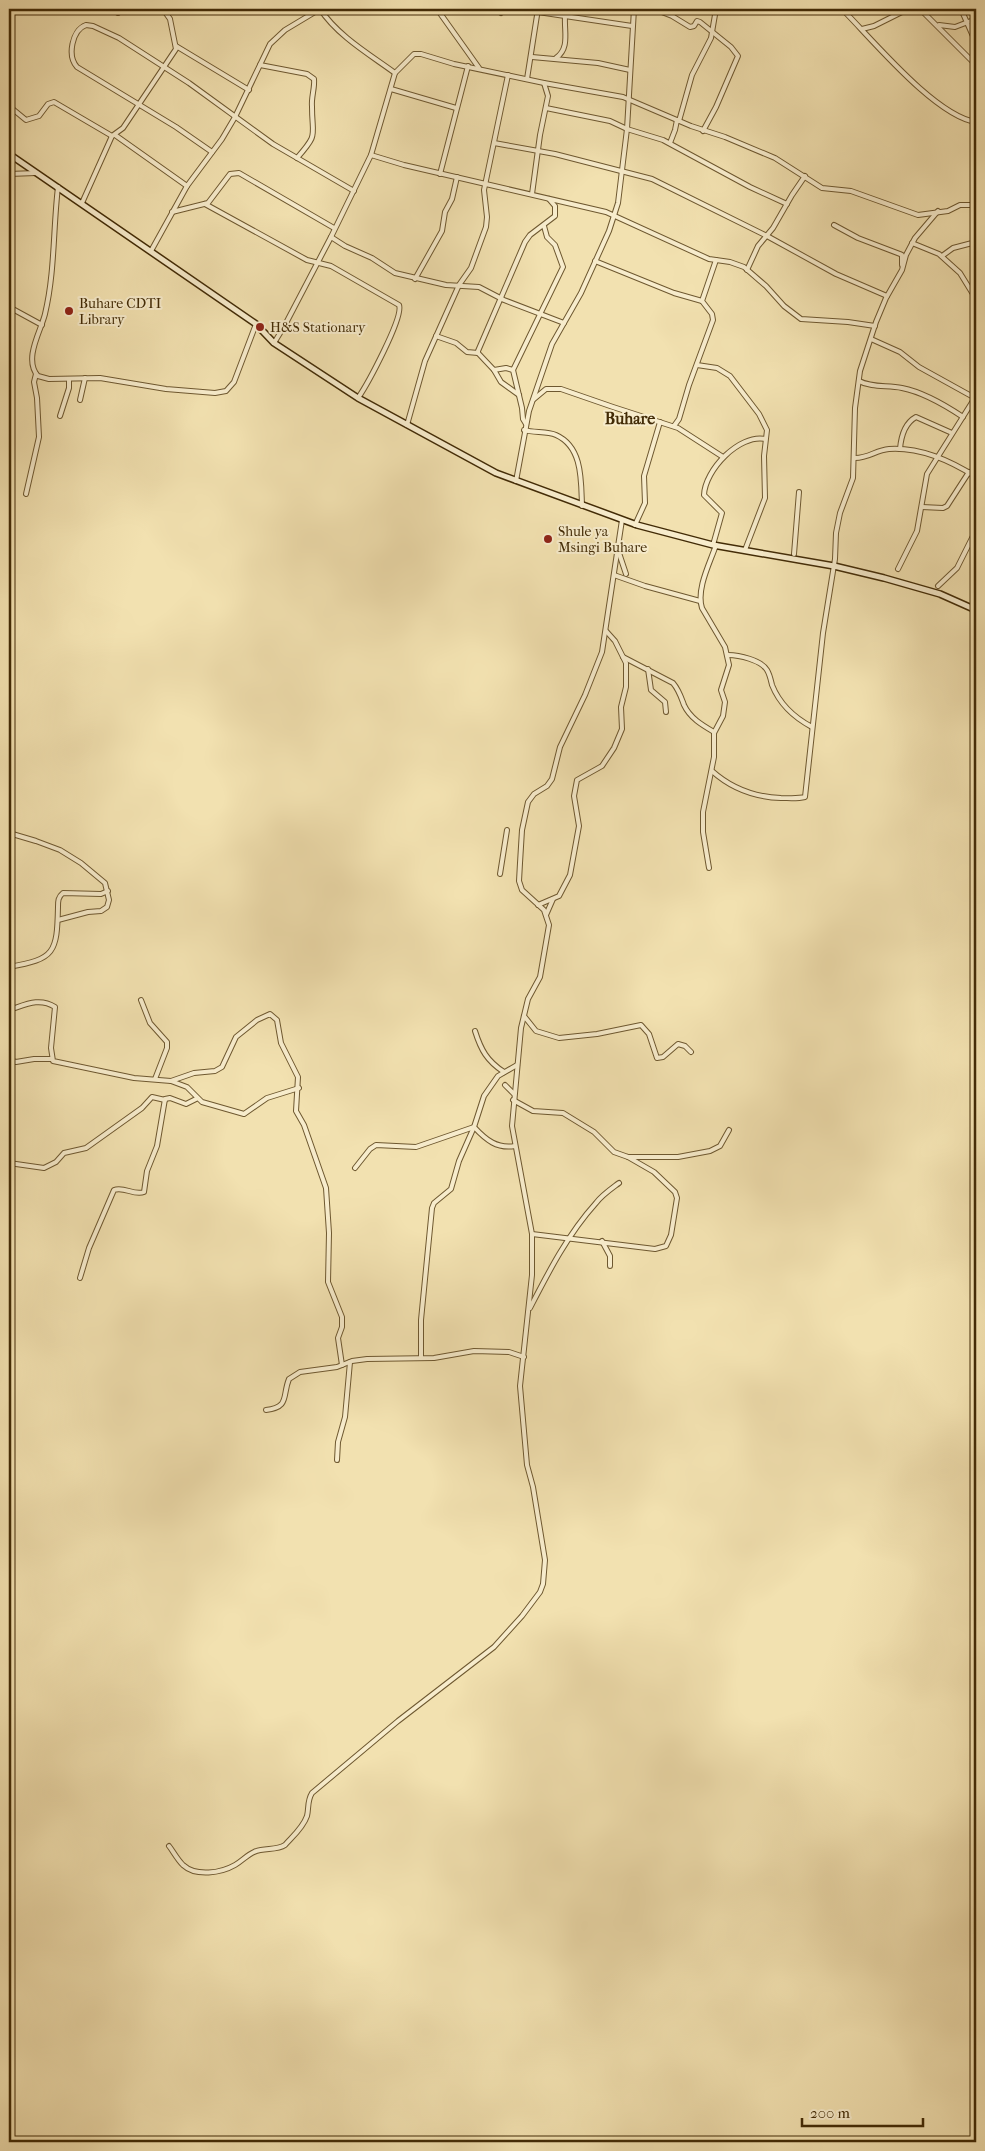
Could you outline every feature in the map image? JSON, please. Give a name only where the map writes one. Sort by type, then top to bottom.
[{"type":"main road","points":[[9,154],[256,324],[274,343],[358,398],[489,470],[635,525],[714,545],[834,566],[918,587],[976,610]]},
{"type":"street","points":[[82,203],[114,136],[123,128],[174,54],[176,46],[170,19],[163,9]]},
{"type":"street","points":[[151,251],[187,186],[235,117],[249,90],[266,49],[275,37],[320,9],[326,18],[348,38],[395,73]]},
{"type":"street","points":[[437,9],[479,69]]},
{"type":"street","points":[[516,481],[524,430],[552,344],[580,293],[614,216],[623,171],[627,130],[634,9]]},
{"type":"street","points":[[654,9],[672,16],[690,27],[699,21],[731,47],[738,57],[703,131]]},
{"type":"street","points":[[670,143],[692,76],[710,40],[716,9]]},
{"type":"street","points":[[842,9],[886,57],[948,112],[976,122]]},
{"type":"street","points":[[862,29],[874,26],[908,9]]},
{"type":"street","points":[[920,9],[976,65]]},
{"type":"street","points":[[961,9],[976,43]]},
{"type":"street","points":[[527,79],[538,10],[632,26]]},
{"type":"street","points":[[556,58],[563,53],[565,47],[565,16]]},
{"type":"street","points":[[937,24],[955,27],[968,24],[976,19]]},
{"type":"street","points":[[212,152],[176,127],[73,63],[71,52],[82,26],[90,25],[107,31],[189,83],[272,144],[354,191]]},
{"type":"street","points":[[176,46],[249,90]]},
{"type":"street","points":[[274,343],[331,237],[371,155],[395,73],[407,58],[416,53],[544,83],[621,96],[678,121],[775,158],[822,188],[851,190],[918,215],[948,211],[960,205],[976,205]]},
{"type":"street","points":[[532,57],[556,58],[630,70]]},
{"type":"street","points":[[260,65],[307,74],[314,79],[312,108],[315,130],[310,144],[297,158]]},
{"type":"street","points":[[440,174],[468,66]]},
{"type":"street","points":[[407,425],[425,361],[460,285],[471,268],[486,228],[488,217],[484,194],[508,75]]},
{"type":"street","points":[[532,194],[548,96],[544,83]]},
{"type":"street","points":[[391,89],[456,108]]},
{"type":"street","points":[[9,106],[26,120],[39,116],[48,104],[54,102],[114,136],[187,186]]},
{"type":"street","points":[[546,108],[610,121],[627,130],[670,143],[750,187],[787,204]]},
{"type":"street","points":[[494,143],[555,154],[659,182],[767,236],[836,274],[887,296]]},
{"type":"street","points":[[371,155],[440,174],[606,212],[709,259],[734,263],[748,270],[784,306],[802,319],[875,326]]},
{"type":"street","points":[[9,174],[36,173]]},
{"type":"street","points":[[172,212],[205,204],[230,174],[239,173],[334,228]]},
{"type":"street","points":[[748,270],[758,246],[767,236],[805,176]]},
{"type":"street","points":[[415,279],[442,231],[445,212],[452,199],[457,177]]},
{"type":"street","points":[[26,494],[39,437],[38,398],[34,382],[36,374],[33,352],[42,325],[52,274],[58,186]]},
{"type":"street","points":[[478,353],[525,242],[530,235],[544,226],[556,214],[555,205],[549,198]]},
{"type":"street","points":[[205,204],[307,260],[343,272],[395,301],[401,307],[393,330],[358,398]]},
{"type":"street","points":[[712,771],[732,786],[759,796],[803,798],[805,795],[823,632],[834,566],[838,523],[853,478],[855,408],[859,381],[875,326],[887,296],[902,270],[907,257],[906,254],[912,243],[938,211]]},
{"type":"street","points":[[834,225],[858,238],[902,255],[902,270]]},
{"type":"street","points":[[526,424],[523,419],[513,370],[563,265],[554,244],[547,237],[544,226]]},
{"type":"street","points":[[331,237],[384,265],[391,271],[415,279],[479,287],[501,298],[564,323]]},
{"type":"street","points":[[942,256],[953,248],[976,242]]},
{"type":"street","points":[[912,243],[937,252],[942,256],[960,273],[976,299]]},
{"type":"street","points":[[702,301],[716,260]]},
{"type":"street","points":[[595,261],[674,293],[702,301],[712,314],[714,320],[687,391],[679,419],[674,426]]},
{"type":"street","points":[[9,307],[42,325]]},
{"type":"street","points":[[36,374],[49,379],[100,378],[190,392],[222,392],[234,382],[256,324]]},
{"type":"street","points":[[436,336],[456,343],[466,352],[478,353],[494,370],[500,382],[519,395]]},
{"type":"street","points":[[871,339],[900,352],[919,367],[976,397],[927,474],[917,531],[898,569]]},
{"type":"street","points":[[697,365],[717,368],[730,376],[764,422],[767,430],[764,469],[766,498],[745,550]]},
{"type":"street","points":[[494,370],[506,368],[513,370]]},
{"type":"street","points":[[80,400],[85,378]]},
{"type":"street","points":[[60,416],[69,388],[69,379]]},
{"type":"street","points":[[859,381],[864,384],[894,386],[914,391],[963,417]]},
{"type":"street","points":[[532,401],[543,391],[549,388],[557,388],[674,426],[685,431],[723,457]]},
{"type":"street","points":[[900,449],[903,433],[909,423],[916,417],[952,434]]},
{"type":"street","points":[[635,525],[645,503],[644,478],[660,422]]},
{"type":"street","points":[[524,430],[556,435],[572,448],[580,472],[582,506]]},
{"type":"street","points":[[709,868],[702,823],[704,803],[712,771],[714,732],[723,716],[725,702],[721,690],[727,671],[728,655],[700,601],[701,590],[722,513],[715,504],[705,497],[704,492],[723,457],[750,439],[765,439]]},
{"type":"street","points":[[855,458],[870,456],[884,450],[900,449],[919,452],[937,458],[976,477]]},
{"type":"street","points":[[922,507],[943,508],[947,506],[968,472]]},
{"type":"street","points":[[794,554],[799,492]]},
{"type":"street","points":[[168,1846],[184,1866],[193,1870],[208,1872],[217,1872],[233,1866],[258,1850],[281,1848],[304,1823],[308,1812],[308,1800],[312,1793],[398,1721],[494,1646],[531,1605],[543,1584],[545,1560],[540,1521],[527,1465],[520,1386],[532,1275],[532,1234],[512,1126],[513,1100],[524,1016],[528,999],[542,970],[549,925],[546,915],[522,890],[519,881],[522,830],[528,802],[534,794],[547,786],[552,778],[562,740],[586,695],[600,659],[606,631],[607,612],[622,520]]},
{"type":"street","points":[[938,586],[957,568],[976,530]]},
{"type":"street","points":[[618,547],[626,574]]},
{"type":"street","points":[[614,575],[644,586],[700,601]]},
{"type":"street","points":[[538,905],[559,896],[566,886],[575,854],[579,819],[575,805],[575,784],[577,780],[602,766],[614,748],[622,729],[621,707],[627,677],[623,657],[615,641],[606,631]]},
{"type":"street","points":[[728,655],[736,655],[764,666],[784,705],[801,721],[812,727]]},
{"type":"street","points":[[623,657],[647,668],[673,684],[689,712],[714,732]]},
{"type":"street","points":[[647,668],[651,690],[664,702],[666,712]]},
{"type":"street","points":[[500,874],[507,830]]},
{"type":"street","points":[[9,833],[60,850],[101,878],[108,891],[108,904],[101,911],[88,912],[58,920]]},
{"type":"street","points":[[9,967],[30,963],[49,954],[53,949],[58,932],[58,898],[63,893],[101,894],[108,891]]},
{"type":"street","points":[[546,915],[553,899]]},
{"type":"street","points":[[140,1000],[150,1023],[167,1042],[167,1048],[155,1079]]},
{"type":"street","points":[[9,1010],[33,1002],[46,1003],[56,1007],[51,1059]]},
{"type":"street","points":[[171,1081],[194,1073],[215,1071],[222,1068],[236,1038],[259,1018],[270,1014],[278,1022],[281,1043],[297,1074],[299,1088],[296,1111],[306,1131],[327,1192],[329,1233],[328,1282],[342,1317],[342,1327],[338,1338],[342,1365]]},
{"type":"street","points":[[524,1016],[536,1032],[559,1038],[598,1034],[641,1025],[649,1034],[657,1058],[663,1057],[678,1044],[685,1046],[691,1052]]},
{"type":"street","points":[[475,1031],[486,1058],[491,1064],[504,1072]]},
{"type":"street","points":[[9,1060],[16,1062],[34,1058],[51,1059],[55,1062],[134,1078],[171,1081],[187,1087],[196,1099],[202,1102],[244,1114],[267,1098],[299,1088]]},
{"type":"street","points":[[421,1358],[421,1320],[430,1214],[434,1203],[451,1189],[459,1161],[474,1128],[484,1096],[493,1082],[504,1072],[517,1065]]},
{"type":"street","points":[[505,1086],[514,1094]]},
{"type":"street","points":[[9,1162],[44,1168],[56,1162],[64,1153],[86,1148],[142,1108],[152,1097],[165,1100],[170,1098],[186,1104],[196,1099]]},
{"type":"street","points":[[80,1278],[89,1248],[114,1190],[121,1188],[143,1194],[147,1171],[157,1146],[165,1100]]},
{"type":"street","points":[[513,1100],[533,1111],[563,1113],[594,1132],[614,1152],[648,1167],[675,1192],[677,1198],[670,1242],[658,1249],[532,1234]]},
{"type":"street","points":[[474,1128],[483,1137],[498,1146],[515,1146]]},
{"type":"street","points":[[355,1168],[370,1149],[376,1145],[416,1147],[474,1128]]},
{"type":"street","points":[[628,1157],[678,1156],[710,1151],[720,1146],[729,1130]]},
{"type":"street","points":[[529,1309],[569,1239],[597,1201],[619,1183]]},
{"type":"street","points":[[602,1241],[610,1256],[610,1266]]},
{"type":"street","points":[[266,1410],[277,1408],[282,1404],[288,1382],[293,1375],[300,1372],[380,1358],[448,1357],[474,1351],[509,1352],[524,1357]]},
{"type":"street","points":[[337,1460],[338,1442],[345,1416],[350,1362]]},
{"type":"place","name":"Buhare CDTI Library","points":[[69,311]]},
{"type":"place","name":"H&S Stationary","points":[[260,327]]},
{"type":"place","name":"Shule ya Msingi Buhare","points":[[548,539]]},
{"type":"district","name":"Buhare","points":[[630,418]]}]
